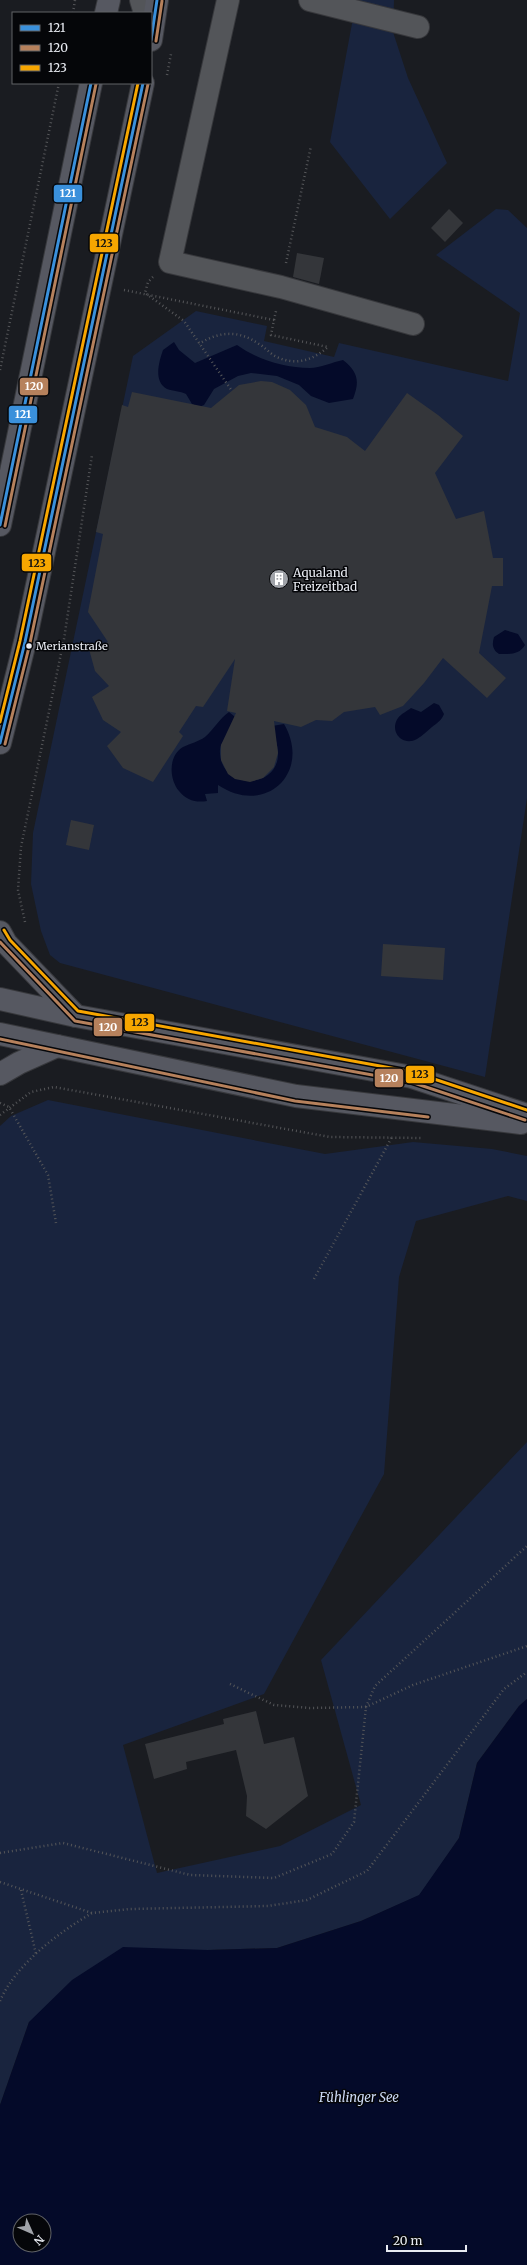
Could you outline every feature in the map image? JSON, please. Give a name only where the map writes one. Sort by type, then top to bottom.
[{"type":"main road","points":[[106,12],[109,0]]},
{"type":"main road","points":[[152,33],[157,0]]},
{"type":"main road","points":[[0,525],[91,84]]},
{"type":"main road","points":[[0,743],[25,642],[143,84]]},
{"type":"main road","points":[[3,938],[76,1016]]},
{"type":"main road","points":[[0,999],[76,1016],[412,1077],[527,1115]]},
{"type":"main road","points":[[0,1034],[296,1096],[527,1123]]},
{"type":"main road","points":[[0,1074],[19,1063],[57,1046]]},
{"type":"street","points":[[141,0],[145,12]]},
{"type":"street","points":[[228,0],[170,262],[281,287],[413,324]]},
{"type":"street","points":[[310,0],[418,27]]},
{"type":"path","points":[[73,12],[75,0]]},
{"type":"path","points":[[166,78],[173,47]]},
{"type":"path","points":[[0,370],[60,84]]},
{"type":"path","points":[[199,344],[212,335],[237,333],[258,343],[276,357],[300,362],[316,357],[328,347],[271,335],[311,146]]},
{"type":"path","points":[[145,293],[148,282],[170,262]]},
{"type":"path","points":[[122,298],[125,282]]},
{"type":"path","points":[[123,290],[145,293],[274,320]]},
{"type":"path","points":[[145,293],[184,321],[232,391]]},
{"type":"path","points":[[3,938],[26,928],[18,890],[21,846],[64,639],[92,454]]},
{"type":"path","points":[[0,1115],[30,1092],[54,1087],[330,1137],[425,1138]]},
{"type":"path","points":[[0,1103],[10,1107],[48,1175],[56,1222]]},
{"type":"path","points":[[314,1279],[392,1137]]},
{"type":"path","points":[[0,1853],[63,1843],[190,1875],[274,1878],[332,1854],[354,1822],[366,1707],[375,1686],[527,1546]]},
{"type":"path","points":[[230,1684],[274,1705],[310,1708],[366,1707],[413,1686],[527,1646]]},
{"type":"path","points":[[0,1882],[92,1913],[130,1909],[268,1906],[307,1900],[367,1871],[504,1689],[527,1672]]},
{"type":"path","points":[[21,1890],[36,1954]]},
{"type":"path","points":[[0,2001],[5,1989],[36,1954],[61,1932],[92,1913]]},
{"type":"shaded area","points":[[347,0],[394,0],[393,32],[408,78],[447,163],[390,219],[330,142],[356,2]]},
{"type":"shaded area","points":[[496,209],[508,210],[527,228],[527,798],[485,1077],[60,963],[50,955],[41,931],[31,884],[33,833],[133,356],[196,311],[267,326],[264,341],[334,357],[339,343],[508,381],[520,313],[436,255]]},
{"type":"shaded area","points":[[48,1100],[325,1154],[413,1142],[492,1149],[527,1156],[527,1201],[508,1196],[416,1221],[399,1277],[384,1474],[264,1694],[123,1745],[157,1873],[280,1846],[361,1805],[321,1660],[527,1442],[527,1699],[519,1706],[477,1763],[459,1838],[420,1895],[361,1921],[277,1948],[208,1950],[29,2022],[0,2105],[0,1126],[11,1116]]},
{"type":"water","points":[[174,342],[179,350],[195,363],[237,345],[262,359],[291,367],[314,368],[343,360],[355,373],[357,382],[355,393],[353,399],[329,403],[311,396],[299,385],[277,376],[251,373],[238,376],[214,389],[204,405],[199,407],[192,404],[186,394],[167,389],[160,381],[158,371],[163,350]]},
{"type":"water","points":[[505,630],[518,634],[525,645],[520,651],[499,654],[495,650],[493,644],[494,637]]},
{"type":"water","points":[[434,703],[439,705],[444,714],[439,721],[423,735],[412,741],[406,741],[398,736],[395,728],[398,718],[402,714],[411,708],[421,712]]},
{"type":"water","points":[[229,712],[240,721],[220,747],[221,761],[228,772],[236,778],[245,781],[264,778],[271,772],[276,764],[278,753],[272,726],[284,724],[291,742],[292,758],[288,773],[280,784],[267,792],[252,796],[236,794],[218,785],[218,793],[205,794],[207,801],[199,802],[188,799],[179,791],[173,780],[172,768],[175,756],[183,747],[205,737]]},
{"type":"water","name":"Fühlinger See","points":[[527,1699],[527,2265],[0,2265],[0,2105],[29,2022],[72,1980],[123,1947],[208,1950],[277,1948],[361,1921],[419,1895],[459,1838],[477,1763],[519,1706]]},
{"type":"building","points":[[449,209],[463,223],[445,242],[431,228]]},
{"type":"building","points":[[297,253],[324,258],[319,284],[293,277]]},
{"type":"building","name":"Aqualand Freizeitbad","points":[[261,381],[272,382],[290,390],[306,405],[315,427],[347,437],[365,451],[407,393],[438,415],[463,436],[435,473],[456,519],[484,511],[493,558],[503,558],[503,586],[492,586],[479,653],[506,678],[487,698],[443,658],[424,683],[403,706],[380,715],[375,707],[344,712],[332,721],[316,720],[301,727],[274,721],[278,753],[274,767],[263,778],[250,782],[235,779],[228,774],[221,760],[221,745],[236,713],[227,711],[235,659],[203,707],[196,706],[179,732],[183,736],[153,782],[123,768],[107,746],[121,732],[103,720],[92,697],[109,686],[95,671],[89,649],[108,642],[88,612],[103,534],[96,532],[122,405],[128,407],[132,392],[211,408],[239,385]]},
{"type":"building","points":[[71,820],[94,825],[89,850],[66,845]]},
{"type":"building","points":[[383,944],[445,948],[443,980],[381,976]]},
{"type":"building","points":[[256,1711],[264,1744],[294,1737],[308,1796],[266,1829],[246,1816],[247,1796],[236,1750],[186,1762],[187,1769],[154,1779],[145,1744],[224,1724],[223,1719]]},
{"type":"transit line","name":"121","points":[[152,33],[157,0]]},
{"type":"transit line","name":"120","points":[[156,41],[162,1]]},
{"type":"transit line","name":"121","points":[[0,525],[91,84]]},
{"type":"transit line","name":"120","points":[[5,526],[96,84]]},
{"type":"transit line","name":"123","points":[[0,722],[20,641],[138,84]]},
{"type":"transit line","name":"121","points":[[0,743],[25,642],[143,84]]},
{"type":"transit line","name":"120","points":[[5,744],[30,643],[148,84]]},
{"type":"transit line","name":"123","points":[[4,930],[10,940],[78,1011],[413,1072],[527,1110]]},
{"type":"transit line","name":"120","points":[[0,942],[75,1021],[411,1082],[525,1120]]},
{"type":"transit line","name":"120","points":[[0,1039],[295,1101],[428,1117]]},
{"type":"place","name":"Aqualand Freizeitbad","points":[[279,579]]},
{"type":"place","name":"Merianstraße","points":[[29,646]]}]
